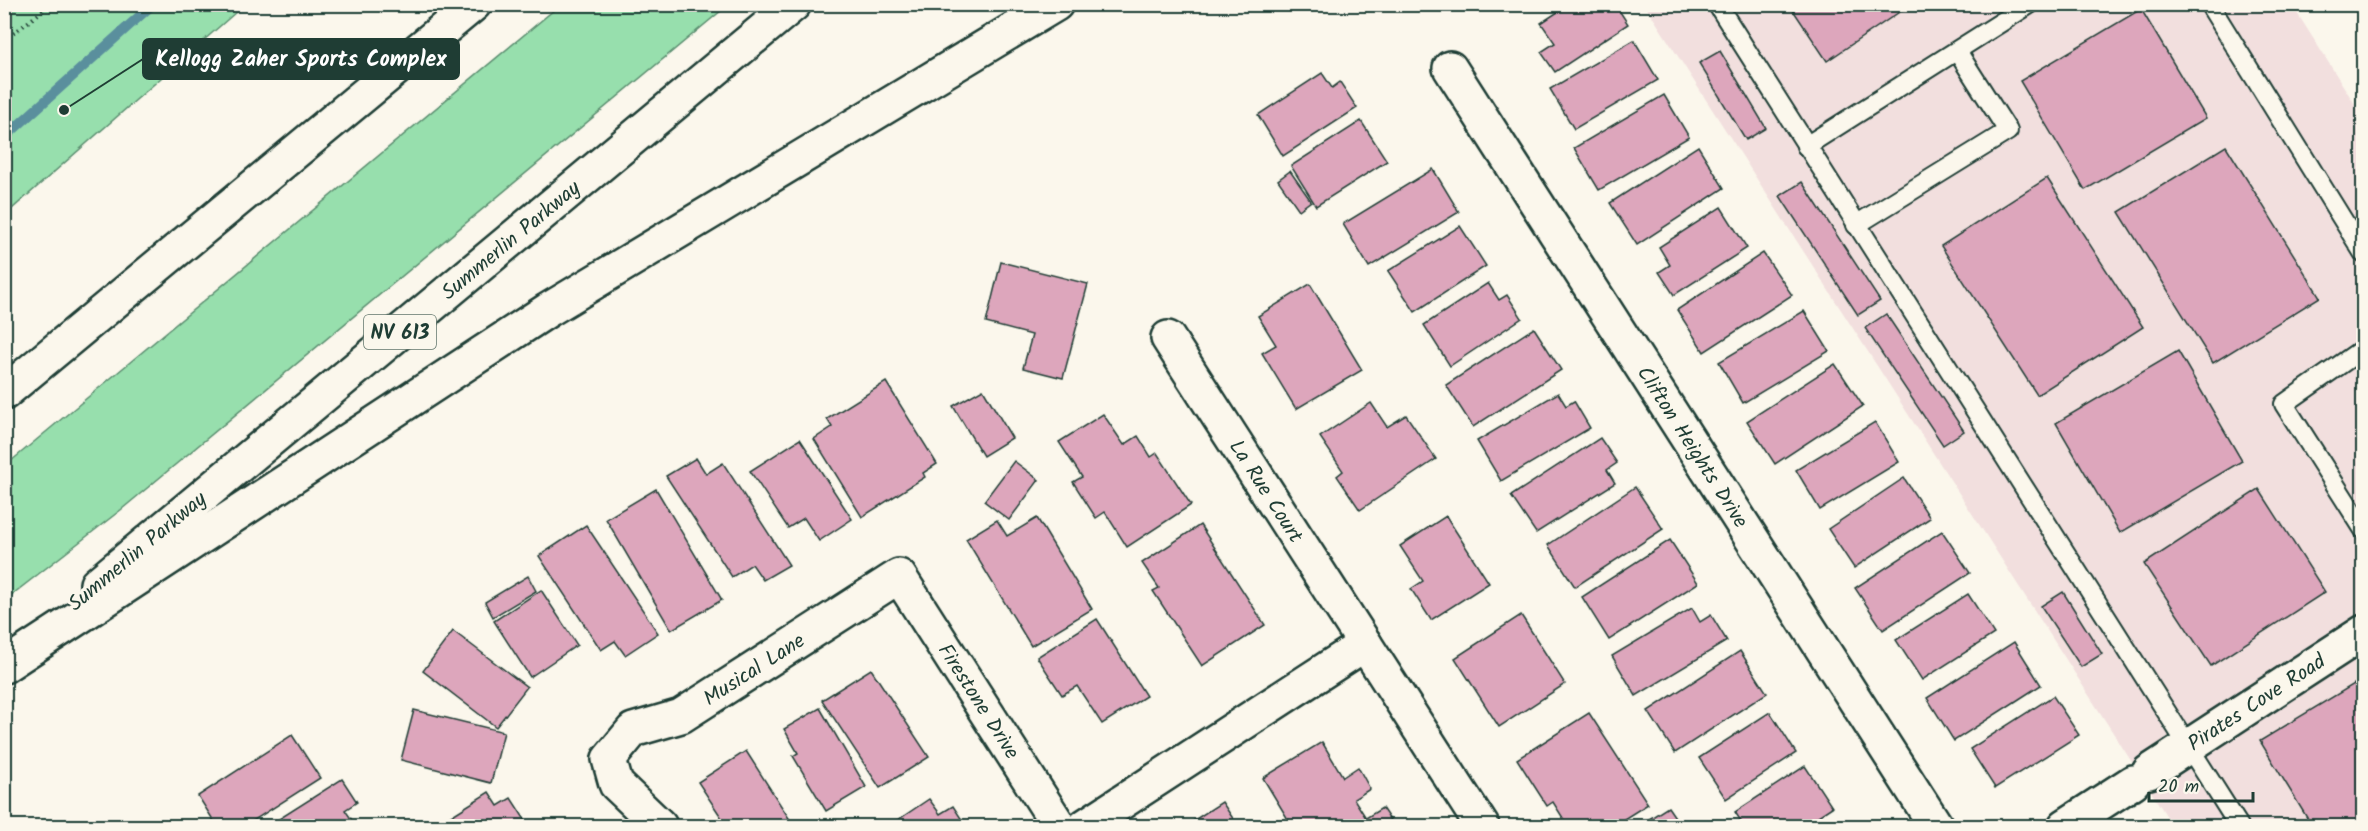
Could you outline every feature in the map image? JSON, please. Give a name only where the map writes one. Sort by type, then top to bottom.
[{"type":"main road","name":"Summerlin Parkway","points":[[4,659],[794,4]]},
{"type":"main road","points":[[4,666],[529,323],[1056,4]]},
{"type":"main road","points":[[4,393],[465,10]]},
{"type":"main road","name":"Clifton Heights Drive","points":[[1450,68],[1936,826]]},
{"type":"main road","name":"La Rue Court","points":[[1168,338],[1482,826]]},
{"type":"main road","name":"Musical Lane","points":[[660,826],[616,784],[609,759],[633,730],[681,716],[899,576]]},
{"type":"main road","name":"Firestone Drive","points":[[899,576],[1059,826]]},
{"type":"main road","name":"Pirates Cove Road","points":[[2065,826],[2364,632]]},
{"type":"main road","points":[[1085,826],[1365,644]]},
{"type":"lane","points":[[1717,4],[2239,826]]},
{"type":"lane","points":[[1806,146],[2030,4]]},
{"type":"lane","points":[[2209,4],[2364,254]]},
{"type":"lane","points":[[1856,225],[2008,131],[1957,51]]},
{"type":"lane","points":[[2364,348],[2284,404],[2364,530]]},
{"type":"path","points":[[4,41],[51,4]]},
{"type":"shaded area","points":[[1645,5],[2292,5],[2363,117],[2363,826],[2173,826]]},
{"type":"green space","points":[[5,4],[244,4],[244,5],[5,215]]},
{"type":"green space","points":[[560,5],[728,5],[122,509],[5,600],[5,466]]},
{"type":"building","points":[[1570,4],[1615,4],[1628,24],[1555,72],[1541,52],[1555,43],[1541,23]]},
{"type":"building","points":[[1789,4],[1911,4],[1827,61]]},
{"type":"building","points":[[2141,9],[2206,118],[2085,190],[2020,81]]},
{"type":"building","points":[[1634,40],[1658,80],[1574,129],[1550,89]]},
{"type":"building","points":[[1720,51],[1766,128],[1746,140],[1699,63]]},
{"type":"building","points":[[1322,73],[1332,88],[1340,82],[1357,108],[1283,156],[1258,115]]},
{"type":"building","points":[[1664,95],[1689,137],[1599,190],[1574,148]]},
{"type":"building","points":[[1361,121],[1387,161],[1316,206],[1291,166]]},
{"type":"building","points":[[1698,146],[1724,188],[1637,245],[1610,203]]},
{"type":"building","points":[[2226,146],[2320,297],[2213,363],[2119,212]]},
{"type":"building","points":[[1433,169],[1459,212],[1369,267],[1343,224]]},
{"type":"building","points":[[1290,171],[1311,201],[1299,210],[1278,180]]},
{"type":"building","points":[[2047,178],[2143,327],[2037,395],[1941,246]]},
{"type":"building","points":[[1802,182],[1880,301],[1858,315],[1780,196]]},
{"type":"building","points":[[1721,207],[1747,248],[1674,295],[1659,272],[1670,265],[1659,247]]},
{"type":"building","points":[[1460,226],[1486,266],[1415,312],[1388,271]]},
{"type":"building","points":[[1763,253],[1792,295],[1704,352],[1677,310]]},
{"type":"building","points":[[1001,262],[1088,284],[1063,378],[1023,368],[1032,335],[986,323]]},
{"type":"building","points":[[1488,283],[1499,300],[1507,295],[1522,318],[1450,366],[1424,325]]},
{"type":"building","points":[[1310,284],[1362,370],[1296,409],[1262,353],[1276,345],[1258,316]]},
{"type":"building","points":[[1804,311],[1829,351],[1743,403],[1719,362]]},
{"type":"building","points":[[1886,314],[1964,431],[1943,445],[1865,328]]},
{"type":"building","points":[[1534,328],[1561,370],[1473,427],[1446,385]]},
{"type":"building","points":[[2178,351],[2242,461],[2120,533],[2056,423]]},
{"type":"building","points":[[1835,364],[1863,406],[1775,464],[1747,421]]},
{"type":"building","points":[[886,382],[937,464],[923,473],[925,477],[862,517],[814,439],[832,427],[827,419]]},
{"type":"building","points":[[983,389],[1012,438],[983,456],[953,406]]},
{"type":"building","points":[[1558,393],[1566,406],[1574,401],[1590,428],[1501,481],[1477,441]]},
{"type":"building","points":[[1371,403],[1387,427],[1406,415],[1436,459],[1360,510],[1337,476],[1343,471],[1320,437]]},
{"type":"building","points":[[1103,414],[1124,445],[1138,436],[1151,457],[1157,453],[1191,505],[1127,547],[1105,512],[1096,518],[1073,482],[1082,477],[1059,442]]},
{"type":"building","points":[[1875,422],[1899,462],[1820,510],[1796,470]]},
{"type":"building","points":[[1600,438],[1617,463],[1607,470],[1615,483],[1536,533],[1511,496]]},
{"type":"building","points":[[800,439],[852,519],[819,541],[804,518],[788,528],[750,471]]},
{"type":"building","points":[[696,458],[706,474],[723,463],[789,565],[763,580],[752,564],[732,577],[666,476]]},
{"type":"building","points":[[1014,461],[1039,480],[1009,520],[984,501]]},
{"type":"building","points":[[1904,478],[1930,518],[1854,568],[1828,529]]},
{"type":"building","points":[[1635,487],[1663,529],[1575,587],[1548,545]]},
{"type":"building","points":[[656,489],[722,600],[671,630],[606,519]]},
{"type":"building","points":[[2259,489],[2325,592],[2211,666],[2144,564]]},
{"type":"building","points":[[1446,516],[1489,583],[1431,620],[1411,589],[1423,581],[1400,546]]},
{"type":"building","points":[[1037,518],[1092,609],[1031,646],[966,539],[997,520],[1007,536]]},
{"type":"building","points":[[586,525],[658,633],[625,655],[615,641],[601,650],[539,556]]},
{"type":"building","points":[[1200,525],[1265,625],[1202,666],[1153,591],[1159,588],[1142,563]]},
{"type":"building","points":[[1942,531],[1970,573],[1883,630],[1855,588]]},
{"type":"building","points":[[1670,540],[1698,583],[1609,640],[1582,597]]},
{"type":"building","points":[[528,576],[536,591],[493,617],[485,602]]},
{"type":"building","points":[[541,590],[577,645],[530,677],[494,621]]},
{"type":"building","points":[[2063,592],[2102,654],[2081,667],[2041,606]]},
{"type":"building","points":[[1968,594],[1994,634],[1922,680],[1896,640]]},
{"type":"building","points":[[1692,608],[1700,622],[1711,615],[1727,641],[1636,696],[1612,656]]},
{"type":"building","points":[[1521,615],[1565,684],[1499,727],[1455,658]]},
{"type":"building","points":[[1097,619],[1146,696],[1102,724],[1077,686],[1062,695],[1037,657]]},
{"type":"building","points":[[453,631],[527,687],[496,727],[423,671]]},
{"type":"building","points":[[2014,642],[2041,685],[1954,741],[1927,698]]},
{"type":"building","points":[[1740,651],[1767,693],[1675,753],[1648,711]]},
{"type":"building","points":[[871,669],[929,757],[880,788],[822,700]]},
{"type":"building","points":[[2364,678],[2364,826],[2312,826],[2260,741]]},
{"type":"building","points":[[2053,696],[2079,735],[1995,788],[1970,749]]},
{"type":"building","points":[[820,708],[866,787],[826,811],[793,756],[798,753],[784,729]]},
{"type":"building","points":[[414,710],[504,732],[491,783],[401,760]]},
{"type":"building","points":[[1770,712],[1796,753],[1726,799],[1699,758]]},
{"type":"building","points":[[1589,713],[1648,804],[1613,826],[1568,826],[1553,802],[1547,806],[1517,759]]},
{"type":"building","points":[[292,735],[320,778],[245,826],[217,826],[198,796]]},
{"type":"building","points":[[1322,742],[1343,777],[1358,767],[1370,789],[1354,799],[1366,818],[1382,808],[1394,826],[1292,826],[1263,778]]},
{"type":"building","points":[[746,751],[794,826],[727,826],[698,782]]},
{"type":"building","points":[[1805,766],[1832,807],[1803,826],[1744,826],[1735,812]]},
{"type":"building","points":[[342,779],[357,802],[345,810],[356,826],[268,826]]},
{"type":"building","points":[[489,792],[498,806],[511,798],[529,826],[443,826],[440,823]]},
{"type":"building","points":[[929,799],[940,814],[953,806],[966,826],[889,826]]},
{"type":"building","points":[[1222,802],[1238,826],[1185,826]]},
{"type":"building","points":[[1668,807],[1681,826],[1638,826]]},
{"type":"waterway","points":[[4,138],[153,4]]},
{"type":"place","name":"Kellogg Zaher Sports Complex","points":[[64,110]]}]
